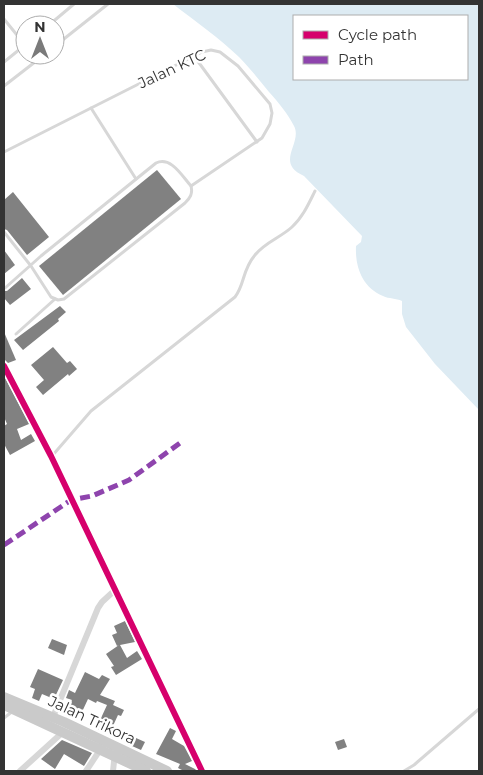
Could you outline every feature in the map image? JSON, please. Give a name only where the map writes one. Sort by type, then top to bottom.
[{"type":"main road","name":"Jalan Trikora","points":[[4,697],[63,732],[103,746]]},
{"type":"main road","name":"Jalan Trikora","points":[[4,705],[18,707],[54,718],[103,746],[167,771]]},
{"type":"main road","name":"Jalan Trikora","points":[[116,752],[146,771]]},
{"type":"street","points":[[4,366],[51,456],[202,771]]},
{"type":"street","points":[[54,718],[98,608],[115,590]]},
{"type":"street","points":[[20,771],[63,732]]},
{"type":"street","points":[[86,771],[103,746]]},
{"type":"street","points":[[113,771],[116,752]]},
{"type":"lane","points":[[61,15],[74,4]]},
{"type":"lane","points":[[65,38],[108,4]]},
{"type":"lane","points":[[4,19],[15,33]]},
{"type":"lane","name":"Jalan KTC","points":[[4,152],[194,56],[211,50],[220,52],[238,66],[270,104],[272,113],[270,124],[262,138],[191,186]]},
{"type":"lane","points":[[4,62],[15,53]]},
{"type":"lane","points":[[194,56],[257,142]]},
{"type":"lane","points":[[4,86],[31,65]]},
{"type":"lane","points":[[91,108],[136,179]]},
{"type":"lane","points":[[4,232],[31,266],[51,297],[64,299],[185,203],[191,195],[191,186],[171,163],[166,161],[156,163],[136,179],[31,266],[4,288]]},
{"type":"lane","points":[[51,456],[91,411],[235,297],[248,263],[262,246],[296,223],[315,191]]},
{"type":"lane","points":[[16,334],[55,299]]},
{"type":"lane","points":[[4,718],[18,707]]},
{"type":"lane","points":[[404,771],[414,765],[479,709]]},
{"type":"shaded area","points":[[173,4],[479,4],[479,410],[435,364],[406,327],[402,314],[402,301],[383,296],[365,282],[361,276],[356,254],[356,246],[361,242],[362,236],[304,176],[295,171],[290,159],[296,132],[292,122],[283,108],[251,70],[215,36]]},
{"type":"building","points":[[157,170],[181,199],[63,295],[39,266]]},
{"type":"building","points":[[13,192],[49,237],[27,255],[7,230],[4,229],[4,200]]},
{"type":"building","points":[[4,250],[15,265],[4,274]]},
{"type":"building","points":[[22,278],[31,289],[10,305],[4,298],[4,291],[7,291]]},
{"type":"building","points":[[60,306],[66,312],[58,319],[59,321],[23,350],[14,340]]},
{"type":"building","points":[[4,332],[16,360],[8,363],[4,359]]},
{"type":"building","points":[[53,347],[67,363],[70,361],[77,369],[43,395],[36,387],[44,380],[31,365]]},
{"type":"building","points":[[4,376],[29,424],[17,429],[21,440],[31,434],[35,441],[10,455],[4,444],[4,426],[7,424],[4,417]]},
{"type":"building","points":[[125,621],[135,642],[120,645],[127,658],[137,651],[142,659],[116,675],[111,667],[114,666],[106,654],[119,645],[117,646],[112,635],[117,633],[114,626]]},
{"type":"building","points":[[52,639],[67,645],[64,655],[48,648]]},
{"type":"building","points":[[38,669],[63,680],[54,699],[42,694],[39,701],[32,698],[35,689],[30,687]]},
{"type":"building","points":[[85,672],[99,679],[102,675],[110,679],[100,695],[115,701],[113,705],[124,710],[121,716],[118,715],[112,728],[105,725],[102,731],[96,729],[107,705],[88,699],[81,714],[68,707],[72,700],[66,698],[69,690],[75,693]]},
{"type":"building","points":[[170,728],[176,731],[172,739],[184,746],[192,761],[185,764],[197,771],[184,771],[178,768],[180,764],[156,754]]},
{"type":"building","points":[[136,738],[145,742],[141,750],[132,746]]},
{"type":"building","points":[[344,739],[347,747],[338,750],[335,742]]},
{"type":"building","points":[[62,740],[92,753],[84,766],[64,754],[55,769],[41,759]]},
{"type":"marked path","points":[[4,545],[71,500],[92,496],[129,480],[180,443]]},
{"type":"cycle path","points":[[4,366],[51,456],[202,771]]}]
